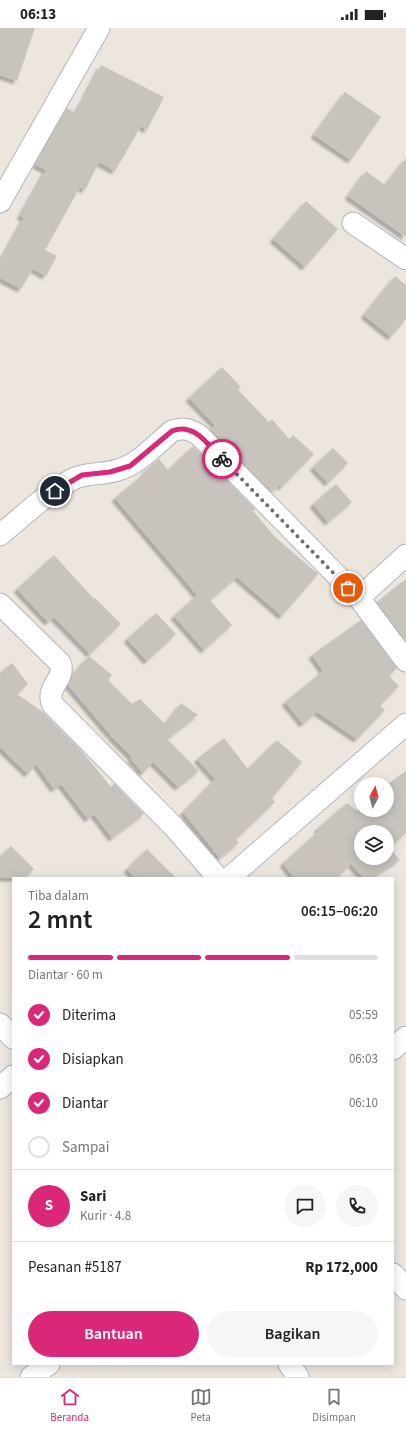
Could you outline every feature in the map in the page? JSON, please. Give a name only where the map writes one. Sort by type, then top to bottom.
[{"type":"street","points":[[0,202],[100,28]]},
{"type":"street","points":[[353,223],[406,259]]},
{"type":"street","points":[[0,535],[55,491],[72,480],[89,473],[110,472],[130,466],[172,431],[180,428],[190,430],[199,435],[359,598],[406,661]]},
{"type":"street","points":[[359,598],[406,555]]},
{"type":"street","points":[[0,604],[60,663],[61,671],[50,691],[50,700],[53,705],[174,827],[217,877]]},
{"type":"street","points":[[230,877],[406,724]]},
{"type":"street","points":[[0,1024],[12,1037]]},
{"type":"street","points":[[394,1048],[406,1037]]},
{"type":"street","points":[[0,1088],[12,1077]]},
{"type":"street","points":[[394,1275],[406,1289]]},
{"type":"street","points":[[31,1377],[48,1365]]},
{"type":"street","points":[[290,1365],[298,1377]]},
{"type":"building","points":[[0,28],[35,28],[17,81],[0,75]]},
{"type":"building","points":[[101,65],[164,97],[147,130],[141,126],[115,171],[99,162],[85,190],[80,187],[45,250],[57,256],[46,276],[33,269],[21,289],[0,278],[0,262],[24,218],[20,216],[46,170],[36,165],[67,108],[76,113]]},
{"type":"building","points":[[345,92],[381,117],[351,160],[314,135]]},
{"type":"building","points":[[406,158],[406,237],[348,196],[366,171],[385,185]]},
{"type":"building","points":[[306,201],[338,229],[305,267],[273,239]]},
{"type":"building","points":[[395,276],[406,285],[406,319],[391,337],[364,315]]},
{"type":"building","points":[[222,367],[241,387],[238,390],[269,422],[272,419],[289,439],[293,435],[314,454],[282,487],[280,485],[272,492],[211,430],[215,425],[189,398]]},
{"type":"building","points":[[193,446],[255,509],[253,511],[275,537],[318,574],[282,616],[237,577],[210,600],[232,625],[204,650],[174,616],[197,595],[115,498],[159,459],[168,470]]},
{"type":"building","points":[[333,448],[348,463],[328,483],[313,467]]},
{"type":"building","points":[[336,484],[352,502],[328,522],[313,504]]},
{"type":"building","points":[[54,555],[94,599],[95,598],[121,624],[90,654],[54,617],[48,622],[17,589]]},
{"type":"building","points":[[406,579],[406,641],[377,602]]},
{"type":"building","points":[[156,613],[176,634],[147,661],[127,639]]},
{"type":"building","points":[[361,620],[397,668],[389,676],[399,686],[380,705],[385,710],[357,739],[317,712],[303,724],[285,702],[323,671],[312,655]]},
{"type":"building","points":[[89,656],[112,675],[108,680],[132,704],[140,699],[165,724],[181,703],[198,715],[167,739],[199,771],[178,787],[153,762],[143,773],[131,759],[132,757],[114,739],[68,685],[73,674]]},
{"type":"building","points":[[12,663],[28,684],[17,694],[43,712],[81,750],[111,787],[114,783],[144,814],[112,838],[94,814],[88,819],[61,784],[54,789],[36,764],[28,774],[0,747],[0,673]]},
{"type":"building","points":[[224,738],[248,769],[277,740],[302,762],[272,798],[275,802],[236,839],[239,843],[220,858],[183,812],[215,779],[197,759]]},
{"type":"building","points":[[406,771],[406,833],[394,843],[394,825],[354,825],[354,865],[392,865],[372,877],[363,877],[351,864],[337,877],[293,877],[283,863],[319,831],[317,829],[347,803],[354,808],[354,817],[394,817],[394,780]]},
{"type":"building","points":[[11,846],[34,869],[26,877],[0,878],[0,857]]},
{"type":"building","points":[[147,849],[175,877],[134,877],[127,869]]},
{"type":"building","points":[[394,853],[400,860],[394,864]]},
{"type":"way so far","points":[[222,459],[348,588]]},
{"type":"route","points":[[55,491],[82,475],[89,473],[110,472],[130,466],[172,431],[180,428],[190,430],[199,435],[222,459]]}]
